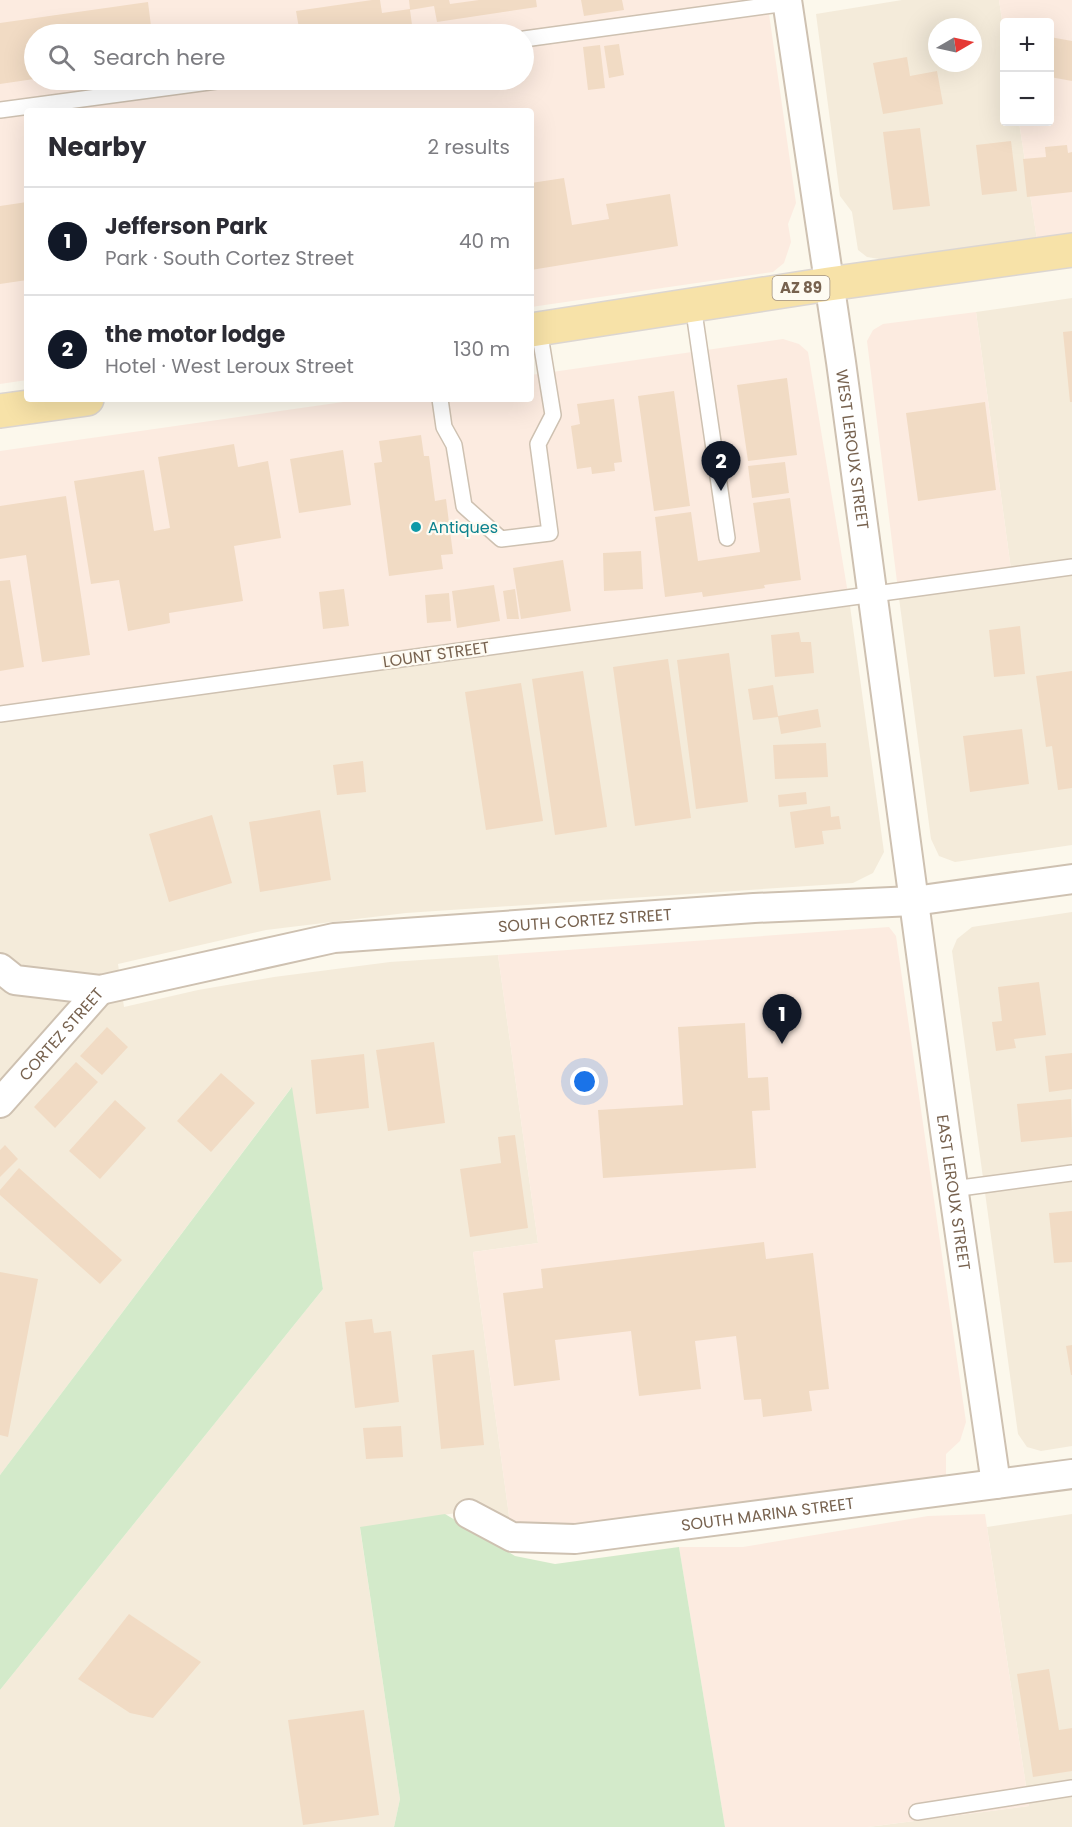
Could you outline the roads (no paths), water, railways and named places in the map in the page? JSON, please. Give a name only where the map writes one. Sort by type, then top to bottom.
[{"type":"main road","name":"AZ 89","points":[[535,329],[1072,250]]},
{"type":"main road","points":[[0,411],[65,402]]},
{"type":"street","name":"WEST LEROUX STREET","points":[[794,1],[829,284],[914,901]]},
{"type":"street","name":"SOUTH CORTEZ STREET","points":[[100,990],[334,938],[754,908],[914,901],[1072,879]]},
{"type":"street","name":"EAST LEROUX STREET","points":[[914,901],[996,1484]]},
{"type":"street","name":"CORTEZ STREET","points":[[0,968],[15,980],[100,990]]},
{"type":"street","name":"CORTEZ STREET","points":[[0,1103],[100,990]]},
{"type":"street","name":"SOUTH MARINA STREET","points":[[469,1514],[512,1537],[575,1539],[1072,1474]]},
{"type":"lane","points":[[534,38],[794,1]]},
{"type":"lane","points":[[0,110],[149,90]]},
{"type":"lane","points":[[693,305],[727,538]]},
{"type":"lane","points":[[440,402],[444,427],[454,445],[464,507],[501,539],[550,532],[538,444],[553,415],[535,329]]},
{"type":"lane","name":"LOUNT STREET","points":[[0,714],[1072,567]]},
{"type":"lane","points":[[953,1189],[1072,1173]]},
{"type":"lane","points":[[916,1812],[1072,1788]]},
{"type":"place","name":"the motor lodge","points":[[721,491]]},
{"type":"place","name":"Antiques","points":[[416,527]]},
{"type":"place","name":"Jefferson Park","points":[[782,1044]]}]
